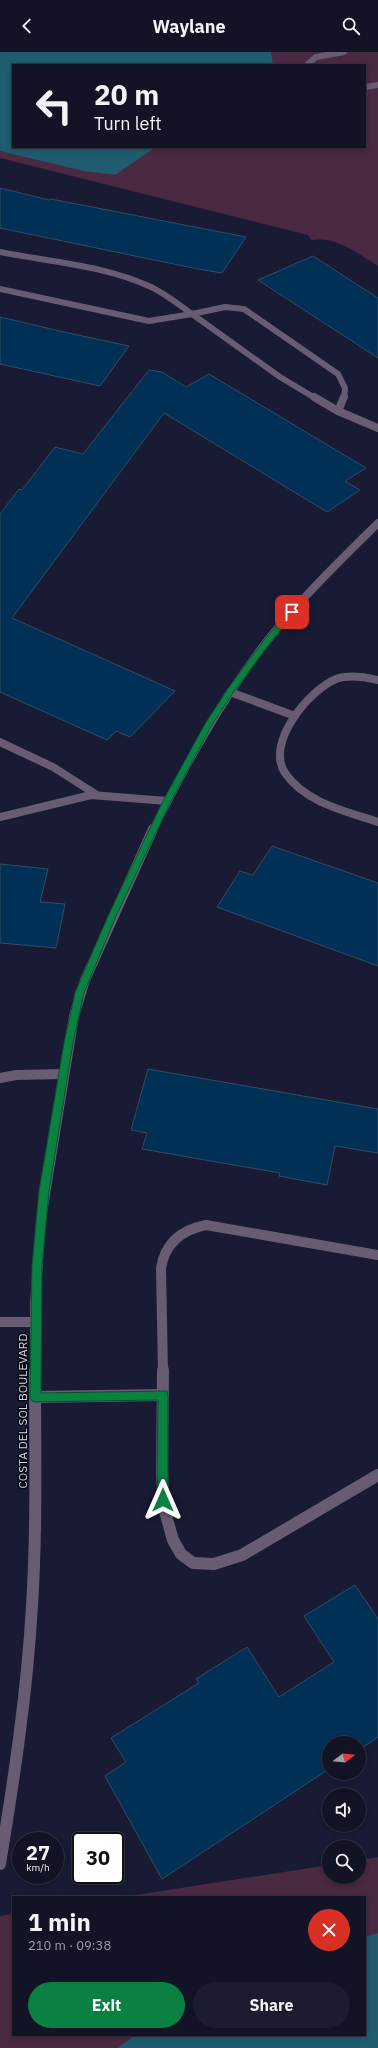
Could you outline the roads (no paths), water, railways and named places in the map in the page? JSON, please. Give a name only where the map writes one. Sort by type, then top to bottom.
[{"type":"street","points":[[308,64],[316,57],[344,52]]},
{"type":"street","points":[[366,87],[378,85]]},
{"type":"street","points":[[0,252],[125,277],[152,288],[192,314],[280,377],[338,411],[378,428]]},
{"type":"street","points":[[0,289],[149,321],[192,314],[226,306],[237,306],[244,309],[338,374],[344,381],[346,389],[345,397],[338,411]]},
{"type":"street","name":"COSTA DEL SOL BOULEVARD","points":[[0,1864],[14,1780],[31,1614],[36,1522],[35,1322],[37,1266],[44,1191],[68,1043],[80,993],[113,914],[167,801],[209,724],[266,642],[300,603],[378,523]]},
{"type":"street","points":[[378,680],[364,677],[347,677],[326,683],[311,696],[295,716],[282,741],[279,752],[279,761],[292,782],[318,800],[378,822]]},
{"type":"street","points":[[230,692],[295,716]]},
{"type":"street","points":[[0,742],[53,767],[97,795]]},
{"type":"street","points":[[0,817],[97,795],[167,801]]},
{"type":"street","points":[[0,1078],[16,1075],[64,1074]]},
{"type":"street","points":[[378,1255],[206,1225],[193,1227],[180,1234],[172,1241],[164,1255],[160,1276],[163,1395],[163,1500],[168,1525],[175,1546],[188,1561],[205,1565],[226,1561],[242,1555],[378,1474]]},
{"type":"street","points":[[0,1322],[35,1322]]},
{"type":"street","points":[[36,1398],[163,1395]]},
{"type":"water","points":[[0,52],[271,52],[273,64],[12,64],[12,148],[155,148],[115,175],[84,171],[0,151]]},
{"type":"water","points":[[378,1933],[378,2048],[118,2048],[134,2036],[366,2036],[366,1937]]}]
